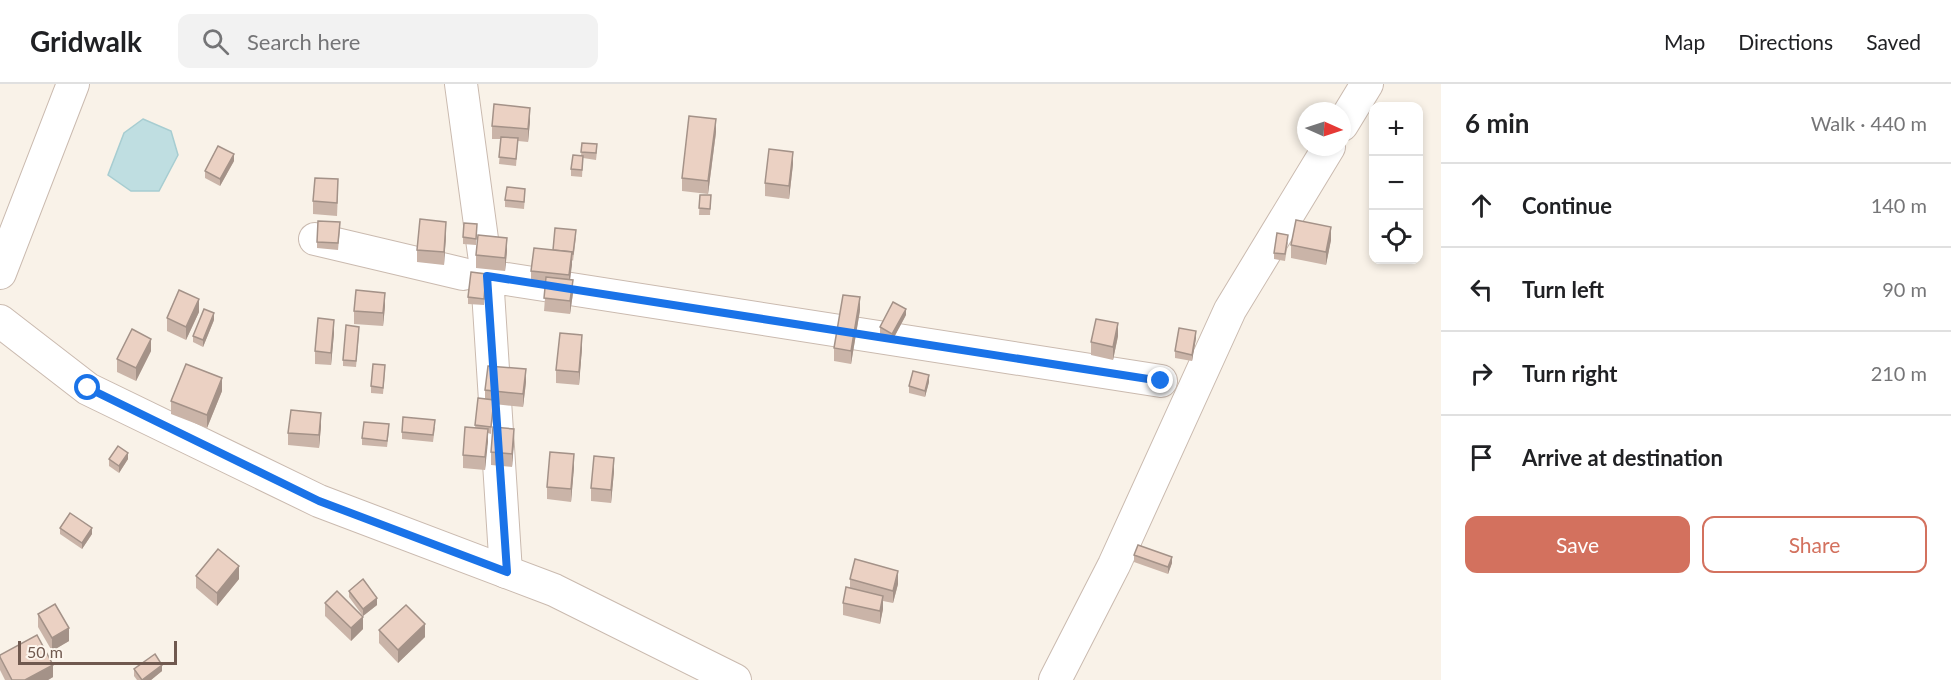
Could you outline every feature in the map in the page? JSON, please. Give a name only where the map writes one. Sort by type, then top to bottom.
[{"type":"street","points":[[0,273],[74,84]]},
{"type":"street","points":[[461,84],[475,275],[507,572]]},
{"type":"street","points":[[1351,110],[1367,84]]},
{"type":"street","points":[[1054,680],[1114,565],[1230,310],[1324,156]]},
{"type":"street","points":[[315,239],[475,275],[1161,381]]},
{"type":"street","points":[[0,321],[88,388],[319,501],[554,590],[735,680]]},
{"type":"water","points":[[143,119],[171,131],[178,155],[159,191],[131,191],[108,175],[124,133]]},
{"type":"building","points":[[494,104],[530,108],[528,129],[492,126]]},
{"type":"building","points":[[689,116],[716,119],[708,181],[682,178]]},
{"type":"building","points":[[501,137],[518,138],[516,159],[499,157]]},
{"type":"building","points":[[582,143],[597,144],[596,153],[581,152]]},
{"type":"building","points":[[218,146],[234,154],[220,179],[205,171]]},
{"type":"building","points":[[769,149],[793,152],[789,186],[765,183]]},
{"type":"building","points":[[573,155],[583,156],[582,170],[571,169]]},
{"type":"building","points":[[315,178],[338,179],[337,203],[313,201]]},
{"type":"building","points":[[507,187],[525,189],[524,202],[505,200]]},
{"type":"building","points":[[700,195],[711,195],[710,209],[699,208]]},
{"type":"building","points":[[420,219],[446,222],[444,252],[417,250]]},
{"type":"building","points":[[1296,220],[1331,227],[1326,252],[1291,245]]},
{"type":"building","points":[[318,221],[340,222],[338,243],[317,242]]},
{"type":"building","points":[[464,223],[477,224],[476,239],[463,237]]},
{"type":"building","points":[[555,228],[576,230],[573,254],[553,250]]},
{"type":"building","points":[[1277,233],[1288,235],[1285,254],[1274,253]]},
{"type":"building","points":[[478,235],[507,238],[505,258],[476,255]]},
{"type":"building","points":[[534,248],[572,252],[569,275],[531,271]]},
{"type":"building","points":[[471,272],[486,274],[484,299],[468,297]]},
{"type":"building","points":[[546,277],[573,280],[570,301],[544,298]]},
{"type":"building","points":[[179,290],[199,299],[186,327],[167,318]]},
{"type":"building","points":[[356,290],[385,293],[383,313],[354,311]]},
{"type":"building","points":[[843,295],[860,297],[851,351],[834,348]]},
{"type":"building","points":[[893,302],[906,309],[892,334],[880,327]]},
{"type":"building","points":[[204,309],[214,313],[203,340],[193,336]]},
{"type":"building","points":[[318,318],[334,320],[331,353],[315,351]]},
{"type":"building","points":[[1096,319],[1118,323],[1113,347],[1091,342]]},
{"type":"building","points":[[346,325],[359,327],[356,361],[343,360]]},
{"type":"building","points":[[1179,328],[1196,331],[1192,355],[1175,351]]},
{"type":"building","points":[[132,329],[151,339],[136,368],[117,359]]},
{"type":"building","points":[[560,333],[582,335],[579,372],[556,370]]},
{"type":"building","points":[[186,364],[222,378],[207,415],[171,401]]},
{"type":"building","points":[[373,364],[385,365],[383,388],[371,386]]},
{"type":"building","points":[[488,366],[526,369],[523,394],[485,390]]},
{"type":"building","points":[[913,371],[929,375],[925,391],[909,386]]},
{"type":"building","points":[[478,398],[494,400],[491,427],[475,425]]},
{"type":"building","points":[[291,410],[321,413],[319,435],[288,433]]},
{"type":"building","points":[[403,417],[435,420],[433,435],[402,432]]},
{"type":"building","points":[[364,422],[389,424],[387,441],[362,438]]},
{"type":"building","points":[[465,427],[488,429],[485,457],[463,455]]},
{"type":"building","points":[[493,427],[514,429],[512,454],[491,452]]},
{"type":"building","points":[[118,446],[128,453],[119,466],[109,459]]},
{"type":"building","points":[[550,452],[574,454],[571,489],[547,487]]},
{"type":"building","points":[[594,456],[614,458],[611,490],[591,488]]},
{"type":"building","points":[[70,513],[92,528],[82,543],[60,528]]},
{"type":"building","points":[[1138,545],[1172,557],[1168,567],[1134,555]]},
{"type":"building","points":[[218,549],[239,566],[217,593],[196,576]]},
{"type":"building","points":[[855,559],[898,571],[893,591],[850,579]]},
{"type":"building","points":[[363,579],[377,598],[363,609],[349,591]]},
{"type":"building","points":[[846,587],[883,596],[880,611],[843,603]]},
{"type":"building","points":[[337,591],[363,617],[351,628],[325,603]]},
{"type":"building","points":[[55,604],[69,628],[52,638],[38,614]]},
{"type":"building","points":[[406,605],[425,624],[398,650],[379,630]]},
{"type":"building","points":[[37,635],[53,665],[25,680],[12,680],[0,655]]},
{"type":"building","points":[[155,654],[162,665],[142,680],[134,669]]},
{"type":"route","points":[[88,388],[319,501],[507,572],[487,276],[1161,381]]}]
